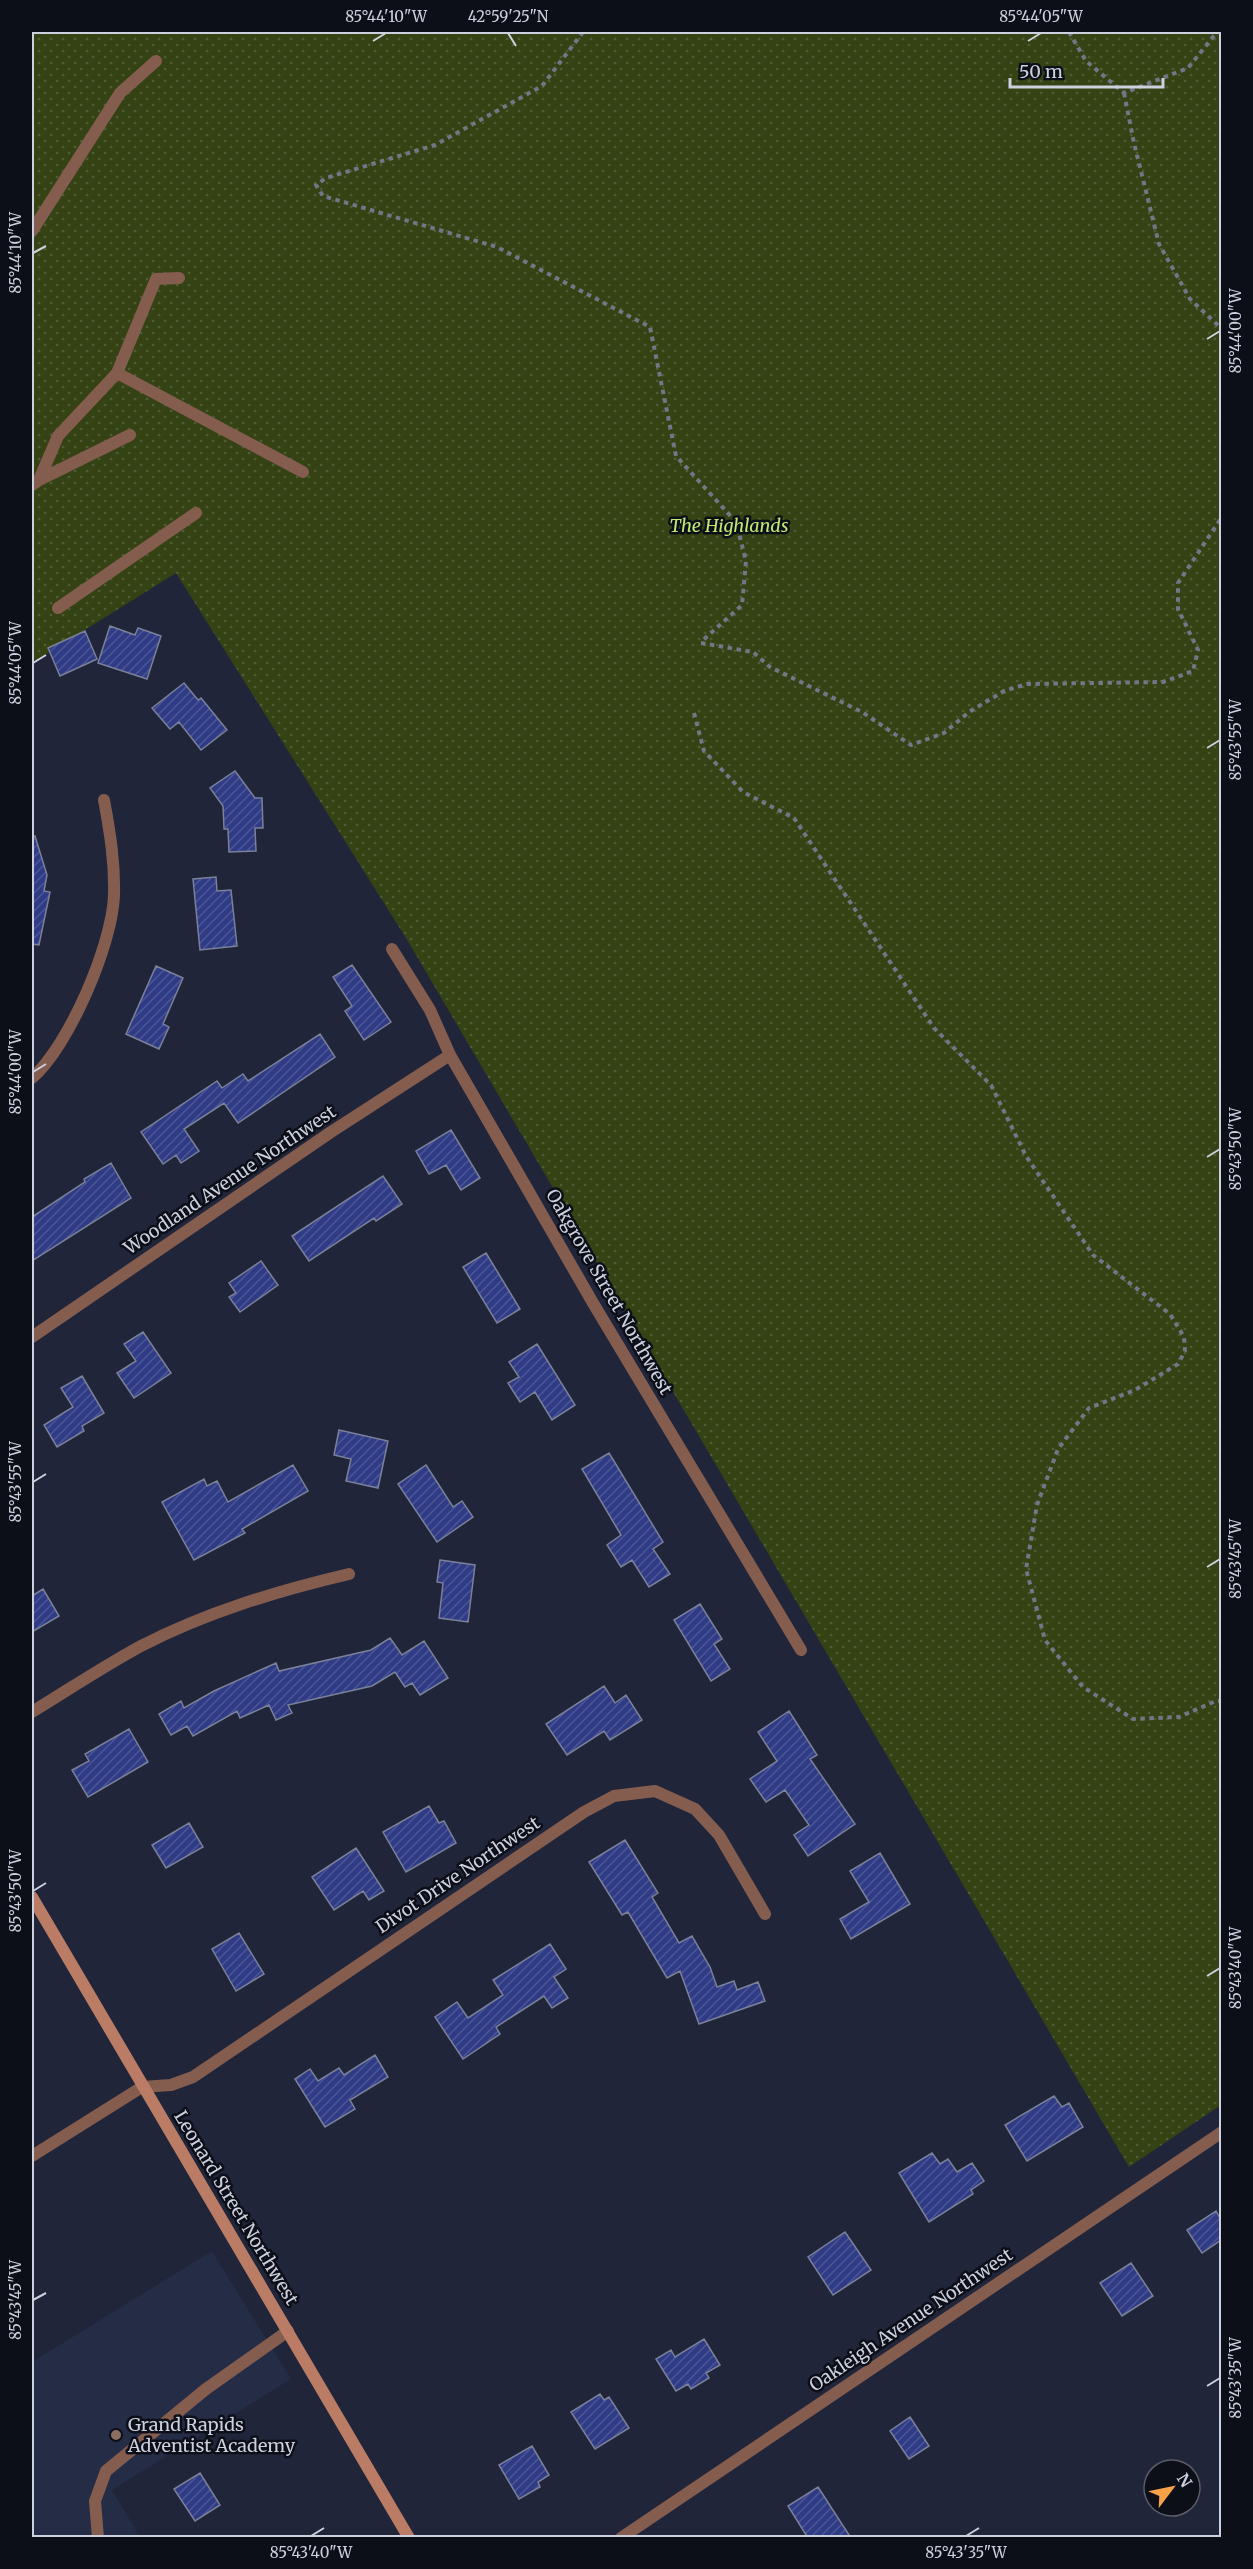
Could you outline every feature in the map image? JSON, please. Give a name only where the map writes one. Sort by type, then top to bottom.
[{"type":"main road","name":"Leonard Street Northwest","points":[[32,1897],[409,2538]]},
{"type":"street","points":[[32,231],[120,93],[156,61]]},
{"type":"street","points":[[35,483],[58,436],[117,373],[156,279],[179,278]]},
{"type":"street","points":[[117,373],[303,472]]},
{"type":"street","points":[[35,483],[130,435]]},
{"type":"street","points":[[58,608],[196,513]]},
{"type":"street","points":[[32,1078],[71,1025],[100,955],[110,923],[114,898],[114,873],[112,841],[104,800]]},
{"type":"street","name":"Oakgrove Street Northwest","points":[[392,949],[430,1010],[450,1055],[593,1303],[801,1650]]},
{"type":"street","name":"Woodland Avenue Northwest","points":[[32,1337],[331,1132],[450,1055]]},
{"type":"street","points":[[32,1712],[140,1646],[188,1624],[264,1596],[349,1574]]},
{"type":"street","name":"Divot Drive Northwest","points":[[142,2087],[171,2085],[193,2077],[584,1812],[614,1796],[655,1791],[695,1809],[719,1835],[765,1914]]},
{"type":"street","points":[[32,2156],[142,2087]]},
{"type":"street","name":"Oakleigh Avenue Northwest","points":[[621,2538],[1221,2132]]},
{"type":"street","points":[[98,2538],[95,2501],[106,2471],[206,2389],[288,2331]]},
{"type":"path","points":[[583,32],[542,86],[435,145],[326,178],[315,185],[322,196],[497,247],[650,327],[676,456],[736,522],[746,561],[742,605],[701,642],[753,652],[770,667],[862,712],[911,745],[944,733],[969,712],[1004,691],[1027,684],[1163,682],[1193,671],[1198,650],[1178,609],[1178,583],[1221,517]]},
{"type":"path","points":[[1070,32],[1086,61],[1124,93],[1159,244],[1190,299],[1221,329]]},
{"type":"path","points":[[1124,93],[1188,68],[1217,32]]},
{"type":"path","points":[[694,712],[704,751],[743,792],[794,818],[934,1028],[991,1085],[1026,1156],[1093,1255],[1170,1314],[1184,1337],[1185,1351],[1178,1364],[1135,1390],[1089,1408],[1058,1449],[1037,1505],[1026,1569],[1045,1640],[1083,1687],[1133,1719],[1179,1717],[1221,1701]]},
{"type":"shaded area","name":"Grand Rapids Adventist Academy","points":[[212,2251],[291,2379],[112,2490],[140,2537],[32,2538],[32,2362]]},
{"type":"green space","name":"The Highlands","points":[[32,32],[1221,32],[1221,2105],[1129,2167],[406,938],[176,573],[35,661],[32,655]]},
{"type":"building","points":[[110,626],[135,635],[138,628],[161,636],[147,679],[98,663]]},
{"type":"building","points":[[85,631],[97,659],[60,676],[48,648]]},
{"type":"building","points":[[184,683],[198,700],[201,698],[227,730],[201,750],[179,722],[170,729],[152,708]]},
{"type":"building","points":[[235,771],[255,798],[262,798],[263,828],[255,828],[256,851],[229,852],[228,829],[224,829],[223,806],[210,788]]},
{"type":"building","points":[[35,836],[47,875],[44,891],[50,892],[39,945],[32,944],[32,837]]},
{"type":"building","points":[[216,877],[217,891],[231,890],[237,946],[200,950],[193,879]]},
{"type":"building","points":[[352,965],[391,1022],[364,1040],[345,1011],[352,1006],[333,977]]},
{"type":"building","points":[[156,966],[183,978],[163,1024],[169,1027],[159,1049],[126,1034]]},
{"type":"building","points":[[320,1034],[335,1057],[238,1123],[224,1103],[184,1129],[199,1151],[181,1163],[176,1155],[163,1164],[141,1132],[217,1081],[222,1088],[243,1074],[248,1081]]},
{"type":"building","points":[[451,1130],[480,1178],[461,1190],[446,1165],[429,1174],[416,1151]]},
{"type":"building","points":[[111,1163],[131,1198],[32,1261],[32,1217],[85,1182],[84,1179]]},
{"type":"building","points":[[383,1176],[402,1204],[376,1221],[374,1218],[309,1261],[292,1236]]},
{"type":"building","points":[[486,1253],[520,1309],[497,1323],[463,1267]]},
{"type":"building","points":[[261,1261],[278,1285],[240,1312],[229,1297],[236,1293],[229,1283]]},
{"type":"building","points":[[143,1332],[171,1373],[134,1398],[117,1373],[136,1361],[124,1344]]},
{"type":"building","points":[[537,1344],[575,1405],[552,1420],[535,1392],[520,1402],[508,1383],[519,1377],[509,1362]]},
{"type":"building","points":[[82,1376],[104,1413],[82,1426],[84,1431],[57,1447],[44,1425],[73,1407],[61,1388]]},
{"type":"building","points":[[339,1430],[388,1441],[378,1488],[346,1481],[351,1459],[334,1455]]},
{"type":"building","points":[[609,1453],[663,1542],[653,1549],[670,1574],[649,1587],[632,1560],[621,1567],[607,1545],[621,1535],[582,1469]]},
{"type":"building","points":[[293,1465],[308,1491],[242,1529],[245,1533],[194,1560],[162,1502],[204,1479],[207,1486],[217,1481],[228,1502]]},
{"type":"building","points":[[426,1465],[453,1507],[462,1501],[473,1517],[437,1542],[398,1484]]},
{"type":"building","points":[[440,1560],[475,1565],[468,1622],[439,1618],[443,1583],[437,1582]]},
{"type":"building","points":[[43,1589],[59,1616],[32,1632],[32,1596]]},
{"type":"building","points":[[700,1604],[722,1639],[714,1644],[730,1669],[711,1681],[674,1620]]},
{"type":"building","points":[[390,1638],[402,1655],[424,1641],[448,1678],[420,1695],[412,1683],[405,1687],[395,1672],[372,1686],[288,1705],[292,1713],[276,1720],[269,1705],[240,1718],[237,1711],[193,1736],[187,1726],[171,1735],[159,1714],[181,1701],[184,1708],[214,1691],[276,1663],[279,1671],[371,1650]]},
{"type":"building","points":[[604,1686],[615,1703],[626,1695],[642,1720],[610,1740],[604,1731],[567,1755],[546,1724]]},
{"type":"building","points":[[789,1711],[817,1755],[810,1759],[855,1824],[808,1856],[794,1835],[809,1825],[785,1790],[766,1802],[750,1779],[777,1761],[758,1732]]},
{"type":"building","points":[[129,1729],[148,1762],[88,1797],[72,1770],[89,1761],[85,1754]]},
{"type":"building","points":[[429,1806],[439,1823],[444,1821],[456,1843],[406,1872],[383,1832]]},
{"type":"building","points":[[189,1823],[203,1847],[166,1868],[152,1845]]},
{"type":"building","points":[[625,1840],[658,1893],[652,1897],[679,1943],[692,1936],[710,1967],[717,1987],[734,1981],[737,1990],[758,1982],[765,2001],[699,2024],[680,1971],[667,1978],[628,1912],[622,1915],[589,1862]]},
{"type":"building","points":[[356,1848],[384,1891],[369,1900],[363,1891],[334,1910],[312,1877]]},
{"type":"building","points":[[880,1853],[910,1904],[851,1939],[840,1919],[869,1902],[850,1871]]},
{"type":"building","points":[[239,1933],[264,1974],[236,1991],[212,1949]]},
{"type":"building","points":[[550,1944],[566,1969],[554,1977],[568,1998],[552,2008],[544,1996],[496,2027],[500,2034],[463,2059],[435,2017],[457,2002],[468,2018],[503,1995],[493,1980]]},
{"type":"building","points":[[375,2055],[388,2077],[350,2100],[355,2109],[325,2127],[295,2079],[310,2069],[318,2081],[339,2068],[344,2075]]},
{"type":"building","points":[[1054,2096],[1062,2107],[1069,2103],[1083,2127],[1027,2161],[1005,2125]]},
{"type":"building","points":[[932,2153],[940,2164],[948,2159],[957,2172],[972,2163],[984,2181],[971,2190],[973,2194],[929,2222],[899,2173]]},
{"type":"building","points":[[1216,2211],[1221,2220],[1221,2240],[1202,2253],[1187,2230]]},
{"type":"building","points":[[845,2232],[871,2270],[833,2295],[808,2257]]},
{"type":"building","points":[[1131,2263],[1153,2296],[1122,2316],[1100,2283]]},
{"type":"building","points":[[704,2339],[720,2365],[706,2373],[709,2378],[691,2389],[688,2384],[676,2391],[656,2359],[671,2350],[675,2357]]},
{"type":"building","points":[[600,2394],[604,2400],[609,2397],[629,2428],[595,2449],[571,2412]]},
{"type":"building","points":[[910,2417],[929,2446],[909,2459],[890,2431]]},
{"type":"building","points":[[532,2446],[549,2475],[538,2482],[540,2487],[519,2499],[499,2465]]},
{"type":"building","points":[[200,2473],[220,2505],[195,2521],[174,2489]]},
{"type":"building","points":[[818,2487],[851,2538],[808,2538],[788,2506]]},
{"type":"place","name":"Grand Rapids Adventist Academy","points":[[116,2435]]}]
